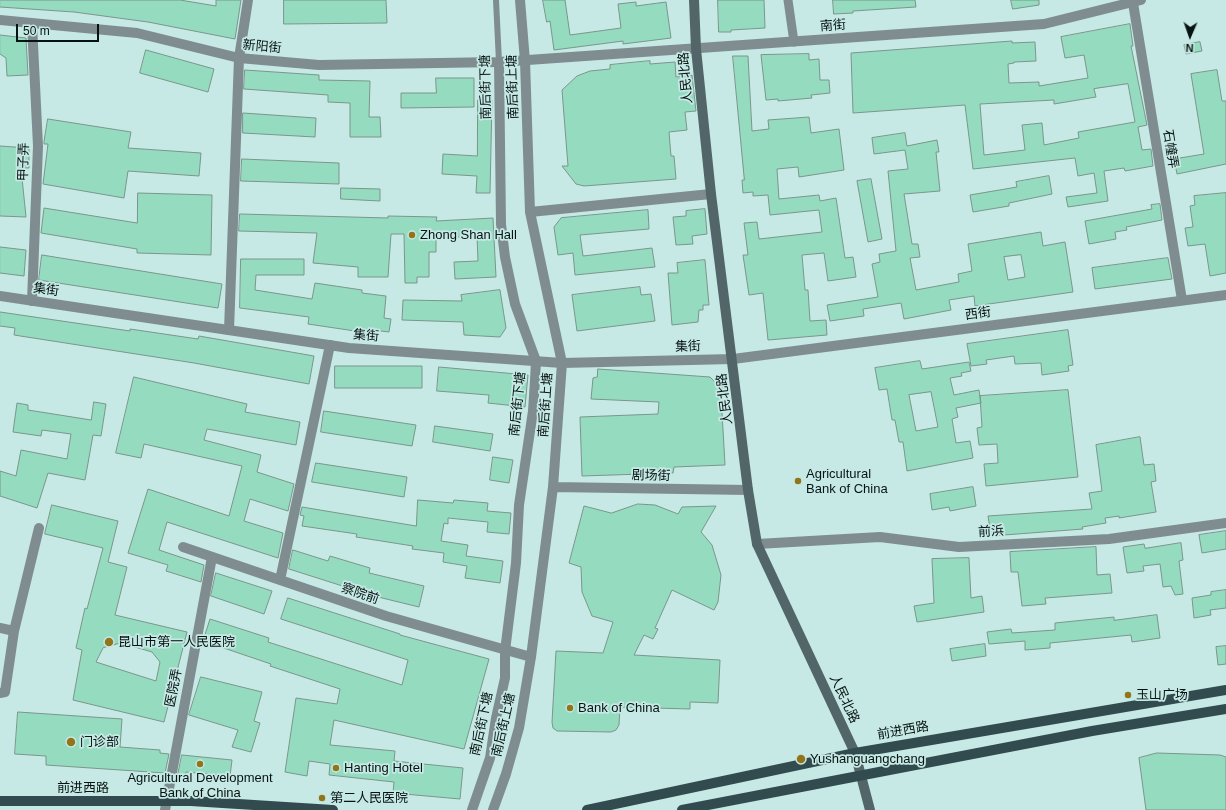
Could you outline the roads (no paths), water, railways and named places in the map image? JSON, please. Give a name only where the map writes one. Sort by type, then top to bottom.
[{"type":"main road","name":"人民北路","points":[[694,0],[696,49],[710,194],[733,359],[748,490],[758,544],[855,753],[870,810]]},
{"type":"main road","name":"前进西路","points":[[587,810],[855,753],[1226,690]]},
{"type":"main road","points":[[682,810],[861,774],[1092,731],[1226,709]]},
{"type":"main road","name":"前进西路","points":[[0,801],[333,810]]},
{"type":"street","points":[[229,330],[239,58],[248,0]]},
{"type":"street","name":"南后街上塘","points":[[493,810],[506,774],[519,728],[531,657],[553,487],[562,363],[530,212],[525,61],[520,0]]},
{"type":"street","points":[[788,0],[794,42]]},
{"type":"street","name":"南街","points":[[525,61],[1044,24],[1137,1]]},
{"type":"street","name":"石幢弄","points":[[1137,1],[1182,300]]},
{"type":"street","name":"新阳街","points":[[0,20],[137,33],[239,58],[319,64],[525,61]]},
{"type":"street","name":"甲子弄","points":[[32,24],[38,146],[32,301]]},
{"type":"street","name":"南后街下塘","points":[[472,810],[490,758],[496,718],[506,678],[505,650],[516,563],[519,506],[533,412],[536,362],[515,304],[504,250],[501,216],[499,62]]},
{"type":"street","points":[[530,212],[710,194]]},
{"type":"street","name":"西街","points":[[733,359],[1226,295]]},
{"type":"street","name":"集街","points":[[0,296],[330,345],[562,363],[733,359]]},
{"type":"street","points":[[280,580],[330,345]]},
{"type":"street","name":"剧场街","points":[[553,487],[748,490]]},
{"type":"street","name":"前浜","points":[[758,544],[880,537],[960,547],[1108,539],[1226,522]]},
{"type":"street","points":[[0,693],[6,692],[14,631],[39,528]]},
{"type":"street","name":"察院前","points":[[183,547],[386,616],[531,657]]},
{"type":"street","name":"医院弄","points":[[165,806],[212,557]]},
{"type":"street","points":[[0,628],[14,631]]},
{"type":"lane","name":"南后街下塘","points":[[496,0],[499,62]]},
{"type":"place","name":"Zhong Shan Hall","points":[[412,235]]},
{"type":"place","name":"Agricultural Bank of China","points":[[798,481]]},
{"type":"place","name":"昆山市第一人民医院","points":[[109,642]]},
{"type":"place","name":"玉山广场","points":[[1128,695]]},
{"type":"place","name":"Bank of China","points":[[570,708]]},
{"type":"place","name":"门诊部","points":[[71,742]]},
{"type":"place","name":"Yushanguangchang","points":[[801,759]]},
{"type":"place","name":"Agricultural Development Bank of China","points":[[200,764]]},
{"type":"place","name":"Hanting Hotel","points":[[336,768]]},
{"type":"place","name":"第二人民医院","points":[[322,798]]}]
